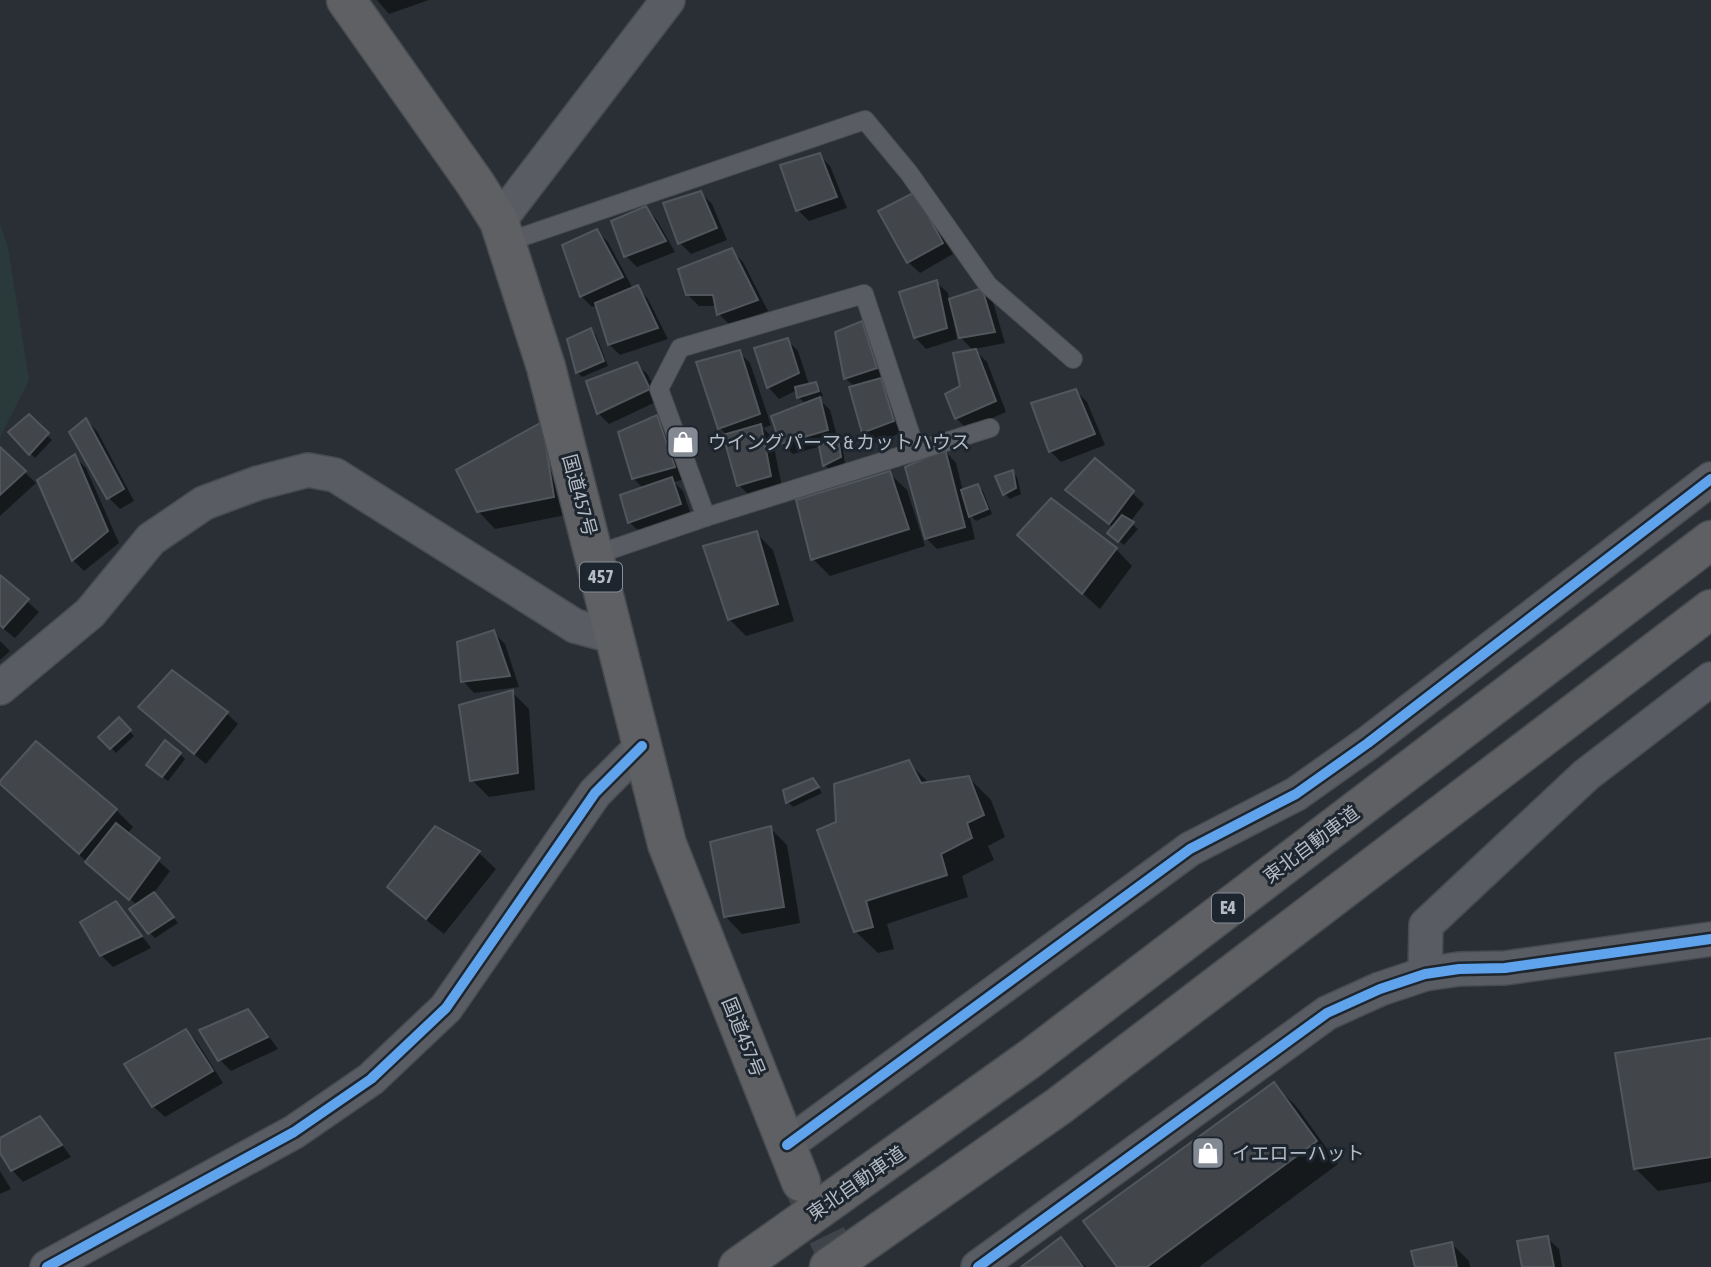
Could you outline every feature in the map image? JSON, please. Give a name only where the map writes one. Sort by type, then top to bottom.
[{"type":"highway","name":"国道457号","points":[[346,0],[475,183],[503,232],[546,367],[667,844],[802,1182]]},
{"type":"highway","name":"東北自動車道","points":[[738,1267],[1031,1058],[1711,540]]},
{"type":"highway","points":[[829,1267],[1059,1106],[1711,609]]},
{"type":"street","points":[[503,232],[668,0]]},
{"type":"street","points":[[0,688],[90,613],[151,539],[204,503],[258,483],[307,470],[335,475],[575,626],[616,636]]},
{"type":"street","points":[[787,1145],[1190,849],[1296,794],[1711,479]]},
{"type":"street","points":[[1425,974],[1426,925],[1586,775],[1711,680]]},
{"type":"street","points":[[47,1267],[294,1132],[371,1079],[446,1008],[595,793],[642,746]]},
{"type":"street","points":[[978,1267],[1328,1013],[1380,989],[1425,974],[1459,969],[1505,968],[1711,939]]},
{"type":"lane","points":[[503,232],[865,120],[909,173],[988,285],[1073,359]]},
{"type":"lane","points":[[706,517],[659,389],[680,348],[864,293],[916,451]]},
{"type":"lane","points":[[595,555],[706,517],[990,428]]},
{"type":"shaded area","points":[[0,224],[8,248],[29,380],[0,437]]},
{"type":"building","points":[[820,153],[837,197],[796,211],[780,165]]},
{"type":"building","points":[[701,191],[717,228],[678,244],[663,203]]},
{"type":"building","points":[[915,192],[943,243],[907,263],[878,211]]},
{"type":"building","points":[[646,206],[666,241],[624,257],[611,221]]},
{"type":"building","points":[[597,229],[623,277],[580,297],[562,245]]},
{"type":"building","points":[[732,248],[758,300],[717,315],[713,295],[686,295],[678,269]]},
{"type":"building","points":[[937,280],[947,328],[914,338],[899,292]]},
{"type":"building","points":[[638,285],[658,328],[608,345],[595,303]]},
{"type":"building","points":[[982,288],[995,332],[959,338],[949,299]]},
{"type":"building","points":[[862,321],[877,368],[844,379],[835,332]]},
{"type":"building","points":[[591,328],[604,361],[576,373],[567,339]]},
{"type":"building","points":[[788,338],[799,373],[767,388],[754,348]]},
{"type":"building","points":[[976,349],[996,401],[955,419],[945,394],[960,386],[953,353]]},
{"type":"building","points":[[740,350],[760,414],[718,429],[696,362]]},
{"type":"building","points":[[637,362],[650,389],[597,414],[586,381]]},
{"type":"building","points":[[881,378],[894,421],[862,433],[849,387]]},
{"type":"building","points":[[816,382],[819,391],[797,398],[795,387]]},
{"type":"building","points":[[1076,389],[1095,434],[1049,452],[1031,403]]},
{"type":"building","points":[[820,397],[828,430],[780,444],[771,416]]},
{"type":"building","points":[[29,414],[49,433],[29,455],[8,432]]},
{"type":"building","points":[[657,415],[675,467],[632,479],[618,432]]},
{"type":"building","points":[[86,418],[124,489],[107,499],[69,432]]},
{"type":"building","points":[[542,422],[554,497],[477,512],[456,470]]},
{"type":"building","points":[[761,424],[771,476],[737,486],[723,435]]},
{"type":"building","points":[[838,437],[841,457],[823,466],[819,446]]},
{"type":"building","points":[[0,447],[26,471],[0,495]]},
{"type":"building","points":[[945,449],[965,527],[925,539],[905,467]]},
{"type":"building","points":[[75,454],[108,531],[72,561],[37,480]]},
{"type":"building","points":[[1095,458],[1134,491],[1109,524],[1065,490]]},
{"type":"building","points":[[1013,470],[1016,488],[1003,495],[995,476]]},
{"type":"building","points":[[890,471],[909,529],[811,560],[796,500]]},
{"type":"building","points":[[672,477],[681,504],[628,523],[620,495]]},
{"type":"building","points":[[978,484],[988,509],[969,517],[961,490]]},
{"type":"building","points":[[1051,498],[1117,548],[1082,594],[1017,535]]},
{"type":"building","points":[[1122,515],[1134,522],[1118,542],[1107,533]]},
{"type":"building","points":[[757,531],[778,604],[728,620],[703,546]]},
{"type":"building","points":[[0,575],[29,599],[3,628],[0,625]]},
{"type":"building","points":[[494,630],[510,676],[461,682],[457,642]]},
{"type":"building","points":[[172,670],[228,712],[194,754],[138,707]]},
{"type":"building","points":[[513,690],[518,773],[470,781],[459,705]]},
{"type":"building","points":[[119,717],[131,730],[110,749],[98,737]]},
{"type":"building","points":[[165,740],[181,753],[162,777],[146,765]]},
{"type":"building","points":[[36,741],[117,809],[79,854],[0,784]]},
{"type":"building","points":[[909,760],[921,783],[969,776],[984,815],[967,823],[972,838],[941,854],[947,875],[866,901],[873,927],[854,932],[817,830],[836,822],[834,784]]},
{"type":"building","points":[[813,778],[819,787],[786,803],[783,790]]},
{"type":"building","points":[[116,823],[160,858],[129,900],[85,862]]},
{"type":"building","points":[[435,826],[480,851],[426,919],[387,887]]},
{"type":"building","points":[[771,826],[784,907],[724,917],[710,842]]},
{"type":"building","points":[[154,892],[174,917],[148,934],[129,909]]},
{"type":"building","points":[[116,901],[142,936],[100,956],[80,922]]},
{"type":"building","points":[[248,1009],[268,1037],[218,1061],[199,1030]]},
{"type":"building","points":[[186,1029],[213,1071],[152,1107],[124,1064]]},
{"type":"building","points":[[1711,1038],[1711,1157],[1634,1169],[1615,1053]]},
{"type":"building","points":[[1274,1082],[1317,1141],[1147,1267],[1117,1267],[1083,1221]]},
{"type":"building","points":[[40,1116],[62,1145],[11,1171],[0,1153],[0,1138]]},
{"type":"building","points":[[1548,1236],[1554,1267],[1522,1267],[1517,1241]]},
{"type":"building","points":[[1061,1237],[1083,1267],[1021,1267]]},
{"type":"building","points":[[1452,1242],[1457,1267],[1415,1267],[1411,1251]]},
{"type":"tunnel","points":[[802,1184],[842,1267]]},
{"type":"cycle path","points":[[787,1145],[1190,849],[1296,794],[1368,743],[1711,479]]},
{"type":"cycle path","points":[[47,1267],[294,1132],[371,1079],[446,1008],[595,793],[642,746]]},
{"type":"cycle path","points":[[978,1267],[1327,1013],[1380,989],[1425,974],[1459,969],[1505,968],[1711,939]]},
{"type":"place","name":"ウイングパーマ & カットハウス","points":[[683,442]]},
{"type":"place","name":"イエローハット","points":[[1208,1153]]}]
